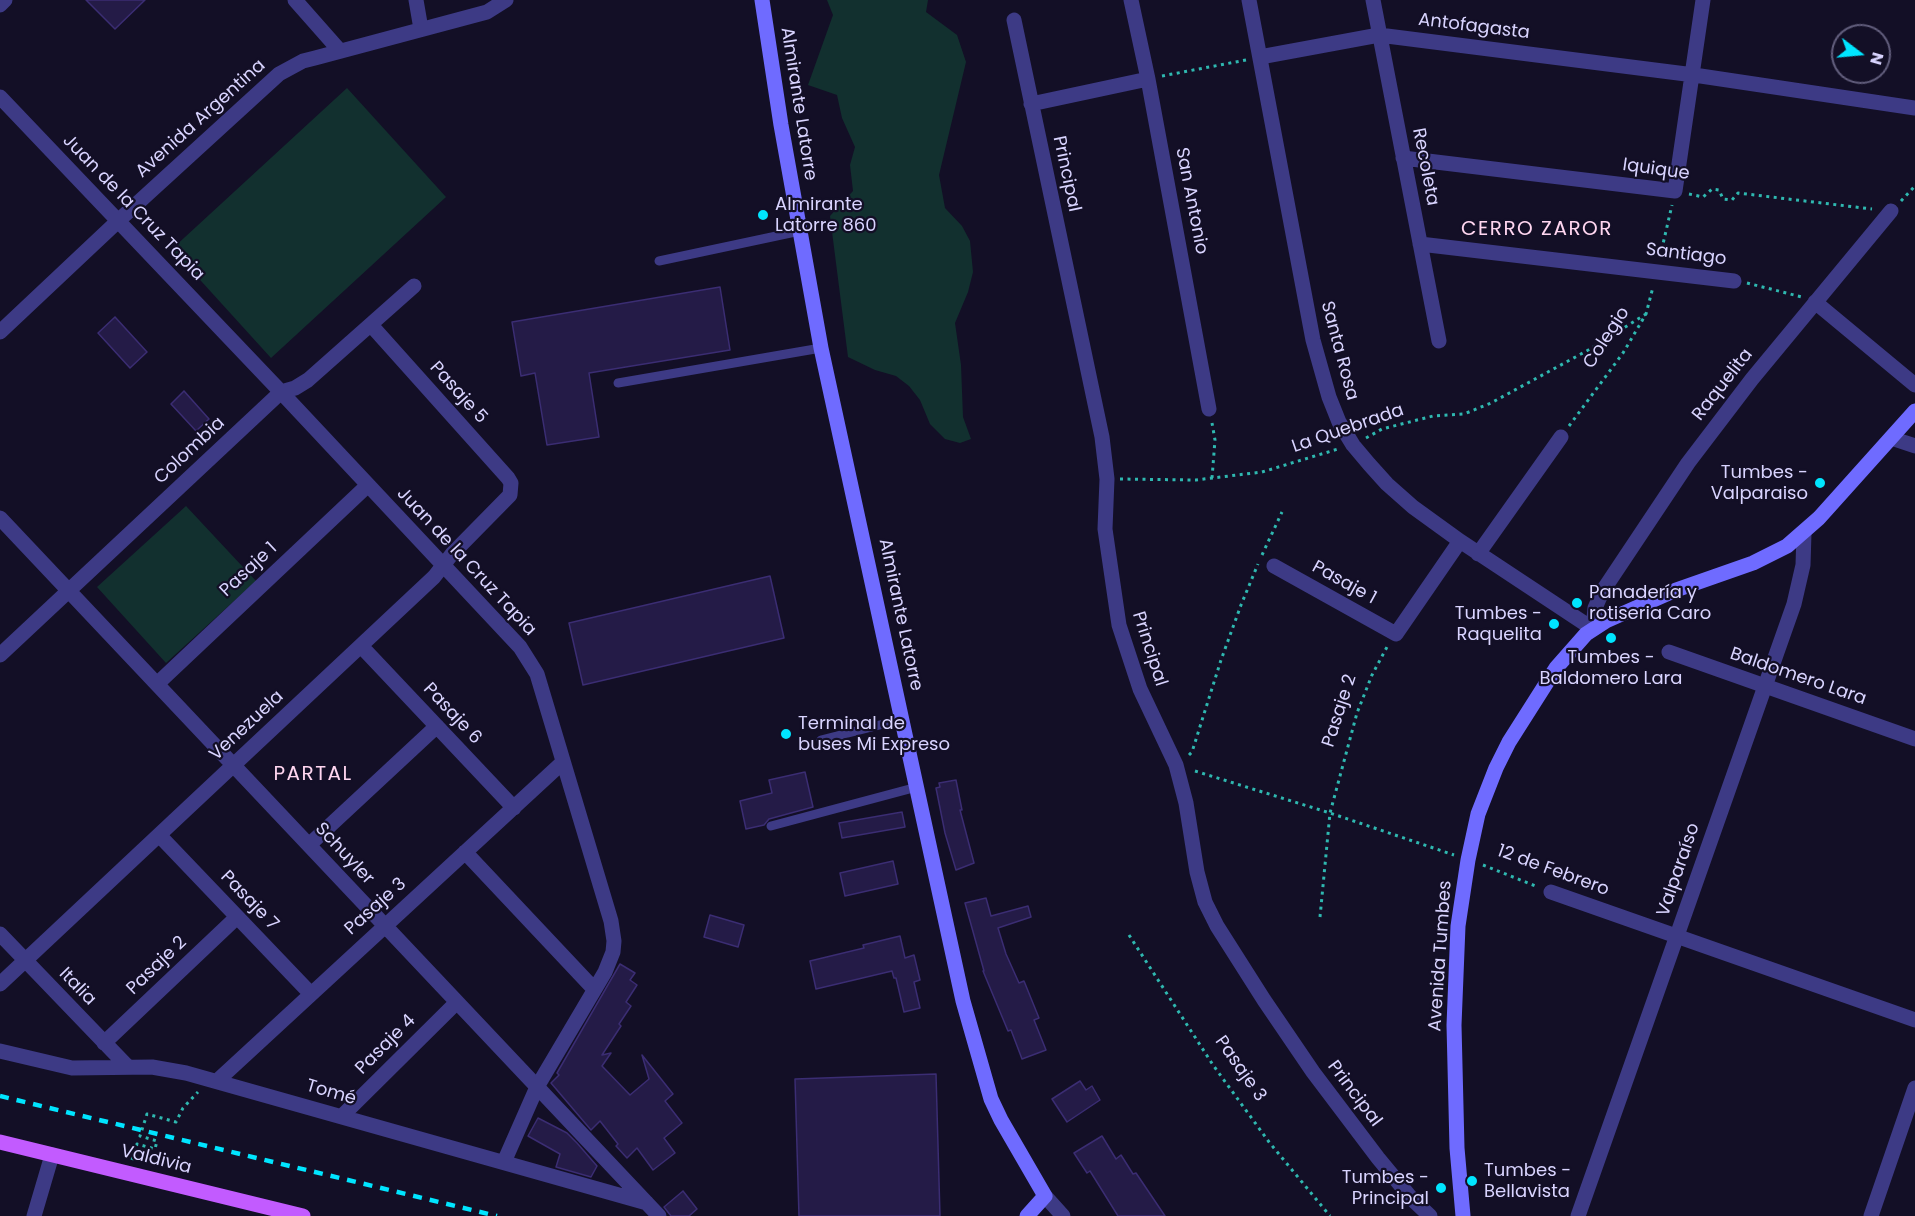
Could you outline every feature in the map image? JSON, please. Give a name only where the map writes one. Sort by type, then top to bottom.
[{"type":"main road","name":"Almirante Latorre","points":[[762,0],[821,348],[963,1001],[980,1067],[1001,1120],[1045,1196]]},
{"type":"main road","name":"Avenida Tumbes","points":[[1463,1216],[1457,1148],[1454,1025],[1458,927],[1468,860],[1485,795],[1509,742],[1556,668],[1593,628],[1676,590],[1753,563],[1787,546],[1804,534],[1915,411]]},
{"type":"main road","name":"Valdivia","points":[[0,1142],[303,1216]]},
{"type":"main road","points":[[1027,1216],[1045,1196]]},
{"type":"street","points":[[0,5],[5,0]]},
{"type":"street","points":[[295,0],[340,51]]},
{"type":"street","points":[[416,0],[421,29]]},
{"type":"street","name":"Avenida Argentina","points":[[0,332],[279,74],[303,61],[487,12],[506,0]]},
{"type":"street","name":"San Antonio","points":[[1131,0],[1148,79],[1209,409]]},
{"type":"street","name":"Santa Rosa","points":[[1249,0],[1313,340],[1329,397],[1339,422],[1353,445],[1387,484],[1413,507],[1478,554],[1593,628]]},
{"type":"street","name":"Recoleta","points":[[1373,0],[1439,342]]},
{"type":"street","points":[[1675,191],[1694,75],[1703,0]]},
{"type":"street","name":"Principal","points":[[1014,20],[1102,437],[1107,478],[1105,529],[1119,625],[1140,689],[1176,765],[1186,803],[1201,890],[1217,927],[1263,1000],[1345,1115],[1412,1199],[1430,1216]]},
{"type":"street","name":"Antofagasta","points":[[1260,57],[1379,34],[1694,75],[1915,108]]},
{"type":"street","points":[[1031,104],[1148,79]]},
{"type":"street","name":"Juan de la Cruz Tapia","points":[[0,97],[520,647],[532,664],[542,685],[611,921],[614,941],[610,962],[537,1087],[504,1162]]},
{"type":"street","name":"Iquique","points":[[1403,158],[1675,191]]},
{"type":"street","name":"Raquelita","points":[[1593,628],[1595,608],[1602,592],[1688,463],[1725,412],[1891,211]]},
{"type":"street","name":"Santiago","points":[[1420,244],[1734,280]]},
{"type":"street","name":"Colombia","points":[[0,655],[281,392],[295,388],[308,380],[414,286]]},
{"type":"street","points":[[1815,302],[1915,385]]},
{"type":"street","name":"Pasaje 5","points":[[371,325],[508,478],[512,489]]},
{"type":"street","points":[[1478,554],[1561,437]]},
{"type":"street","points":[[1891,438],[1915,446]]},
{"type":"street","name":"Pasaje 1","points":[[158,684],[368,485]]},
{"type":"street","name":"Venezuela","points":[[0,984],[434,578],[452,554],[507,500],[512,489]]},
{"type":"street","name":"Schuyler","points":[[0,518],[659,1216]]},
{"type":"street","name":"Valparaíso","points":[[1578,1216],[1799,585],[1804,557],[1804,534]]},
{"type":"street","points":[[1396,633],[1460,541]]},
{"type":"street","name":"Pasaje 1","points":[[1274,566],[1396,633]]},
{"type":"street","name":"Pasaje 6","points":[[361,646],[514,808]]},
{"type":"street","name":"Baldomero Lara","points":[[1669,652],[1915,739]]},
{"type":"street","points":[[309,845],[437,726]]},
{"type":"street","name":"Pasaje 3","points":[[217,1081],[563,762]]},
{"type":"street","name":"Pasaje 7","points":[[159,835],[310,993]]},
{"type":"street","points":[[465,852],[594,990]]},
{"type":"street","name":"12 de Febrero","points":[[1551,892],[1915,1020]]},
{"type":"street","name":"Pasaje 2","points":[[104,1043],[237,917]]},
{"type":"street","name":"Italia","points":[[0,933],[127,1066]]},
{"type":"street","name":"Pasaje 4","points":[[342,1116],[457,1002]]},
{"type":"street","name":"Tomé","points":[[0,1052],[72,1068],[127,1066],[166,1069],[217,1081],[647,1203]]},
{"type":"street","points":[[1871,1216],[1915,1088]]},
{"type":"street","points":[[34,1216],[52,1155]]},
{"type":"street","name":"Almirante Latorre","points":[[1045,1196],[1063,1216]]},
{"type":"lane","points":[[659,261],[800,231]]},
{"type":"lane","points":[[618,383],[821,348]]},
{"type":"lane","points":[[821,740],[903,719]]},
{"type":"lane","points":[[771,826],[917,787]]},
{"type":"path","points":[[1148,79],[1260,57]]},
{"type":"path","points":[[1891,211],[1915,186]]},
{"type":"path","name":"Iquique","points":[[1675,191],[1703,197],[1712,189],[1719,190],[1723,199],[1732,200],[1738,193],[1891,211]]},
{"type":"path","name":"Colegio","points":[[1561,437],[1623,353],[1646,314],[1675,191]]},
{"type":"path","name":"Santiago","points":[[1734,280],[1770,287],[1815,302]]},
{"type":"path","name":"La Quebrada","points":[[1107,478],[1196,480],[1262,472],[1353,445],[1382,429],[1433,416],[1464,414],[1491,403],[1592,348],[1646,314]]},
{"type":"path","points":[[1209,409],[1215,440],[1212,478]]},
{"type":"path","points":[[1176,765],[1192,752],[1241,605],[1282,512]]},
{"type":"path","name":"Pasaje 2","points":[[1320,916],[1330,813],[1357,713],[1372,675],[1396,633]]},
{"type":"path","name":"12 de Febrero","points":[[1176,765],[1330,813],[1468,860],[1551,892]]},
{"type":"path","name":"Pasaje 3","points":[[1130,936],[1213,1065],[1269,1142],[1330,1216]]},
{"type":"path","points":[[127,1173],[137,1144],[155,1149],[157,1141],[140,1136],[147,1114],[176,1122],[183,1108],[203,1087],[217,1081]]},
{"type":"green space","points":[[827,0],[928,0],[926,12],[957,35],[966,62],[939,175],[945,208],[962,226],[970,241],[973,272],[968,292],[955,323],[961,365],[963,417],[971,439],[960,443],[945,439],[930,424],[920,400],[909,386],[896,376],[875,370],[848,357],[830,216],[853,191],[850,165],[855,147],[842,118],[837,95],[808,85],[833,15]]},
{"type":"green space","points":[[347,88],[446,197],[271,358],[172,249]]},
{"type":"green space","points":[[186,506],[256,581],[166,663],[97,587]]},
{"type":"building","points":[[86,0],[145,0],[115,29]]},
{"type":"building","points":[[720,287],[730,350],[589,373],[599,437],[547,445],[535,373],[521,376],[512,322]]},
{"type":"building","points":[[115,317],[147,352],[130,368],[98,333]]},
{"type":"building","points":[[184,391],[209,419],[196,431],[171,404]]},
{"type":"building","points":[[770,576],[784,638],[583,685],[569,623]]},
{"type":"building","points":[[805,772],[813,807],[769,819],[764,825],[746,829],[740,801],[772,793],[769,780]]},
{"type":"building","points":[[956,780],[962,810],[960,810],[974,863],[956,870],[945,833],[936,788],[940,787],[939,783]]},
{"type":"building","points":[[902,812],[905,827],[842,838],[839,823]]},
{"type":"building","points":[[893,861],[898,884],[845,896],[840,873]]},
{"type":"building","points":[[986,898],[991,916],[1028,906],[1031,917],[998,928],[1006,954],[1019,983],[1024,981],[1039,1018],[1034,1020],[1046,1050],[1022,1059],[983,971],[965,903]]},
{"type":"building","points":[[710,915],[744,925],[738,947],[704,937]]},
{"type":"building","points":[[900,936],[905,958],[914,955],[920,980],[914,982],[920,1008],[904,1012],[896,978],[892,971],[816,989],[810,961],[864,948],[863,945]]},
{"type":"building","points":[[620,964],[635,973],[630,980],[637,985],[626,1002],[631,1006],[619,1024],[621,1026],[602,1055],[611,1053],[602,1066],[630,1095],[649,1079],[642,1055],[673,1094],[665,1101],[682,1123],[664,1138],[675,1153],[653,1170],[637,1148],[627,1158],[616,1146],[618,1144],[600,1121],[591,1130],[551,1083],[559,1075],[557,1073]]},
{"type":"building","points":[[936,1074],[940,1216],[799,1216],[795,1079]]},
{"type":"building","points":[[1080,1081],[1086,1090],[1092,1086],[1100,1100],[1067,1122],[1052,1099]]},
{"type":"building","points":[[538,1118],[567,1133],[577,1143],[597,1166],[591,1177],[556,1167],[560,1154],[528,1136]]},
{"type":"building","points":[[1102,1136],[1116,1159],[1121,1155],[1133,1174],[1136,1173],[1165,1216],[1118,1216],[1090,1171],[1087,1173],[1074,1153]]},
{"type":"building","points":[[683,1191],[697,1209],[689,1216],[671,1216],[664,1207]]},
{"type":"railway","points":[[0,1096],[497,1216]]},
{"type":"place","name":"Almirante Latorre 860","points":[[763,215]]},
{"type":"place","name":"Tumbes - Valparaiso","points":[[1820,483]]},
{"type":"place","name":"Panadería y rotiseria Caro","points":[[1577,603]]},
{"type":"place","name":"Tumbes - Raquelita","points":[[1554,624]]},
{"type":"place","name":"Tumbes - Baldomero Lara","points":[[1611,638]]},
{"type":"place","name":"Terminal de buses Mi Expreso","points":[[786,734]]},
{"type":"place","name":"Tumbes - Bellavista","points":[[1472,1181]]},
{"type":"place","name":"Tumbes - Principal","points":[[1441,1188]]},
{"type":"district","name":"CERRO ZAROR","points":[[1537,230]]},
{"type":"district","name":"PARTAL","points":[[313,775]]}]
